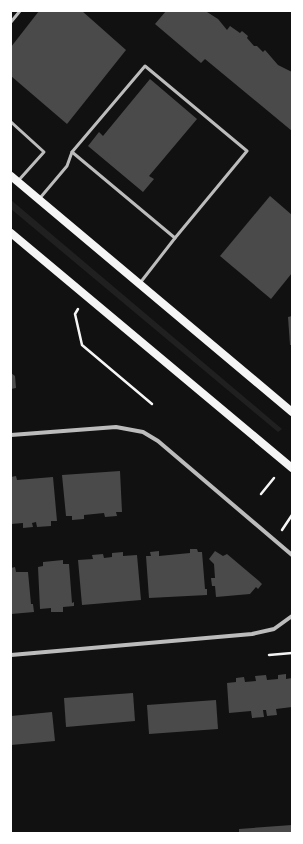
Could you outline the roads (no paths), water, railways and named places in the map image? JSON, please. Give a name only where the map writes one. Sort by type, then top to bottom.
[{"type":"main road","points":[[11,176],[292,412]]},
{"type":"main road","points":[[11,233],[292,468]]},
{"type":"street","points":[[11,435],[116,427],[137,430],[158,441],[292,555]]},
{"type":"street","points":[[11,655],[252,634],[274,628],[292,616]]},
{"type":"lane","points":[[11,22],[20,11]]},
{"type":"lane","points":[[39,199],[67,166],[72,152],[145,66],[247,151],[139,284]]},
{"type":"lane","points":[[11,122],[44,152],[18,182]]},
{"type":"lane","points":[[72,152],[175,238]]}]
